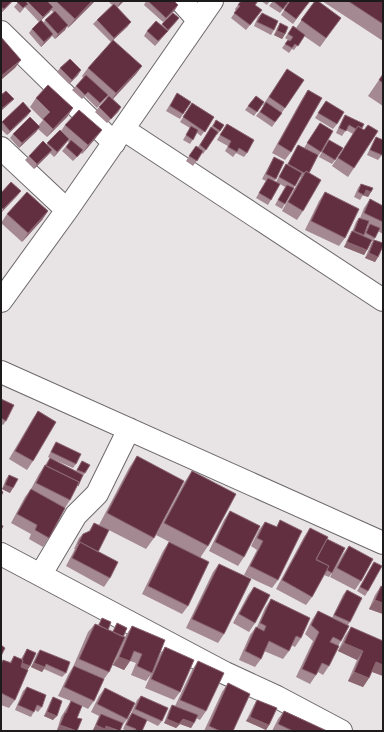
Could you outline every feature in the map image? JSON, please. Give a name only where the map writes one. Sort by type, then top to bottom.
[{"type":"street","points":[[181,1],[198,20]]},
{"type":"street","points":[[1,301],[67,210],[212,1]]},
{"type":"street","points":[[1,32],[119,136],[383,300]]},
{"type":"street","points":[[1,148],[67,210]]},
{"type":"street","points":[[1,372],[383,543]]},
{"type":"street","points":[[41,574],[76,515],[97,494],[129,429]]},
{"type":"street","points":[[1,554],[225,673],[277,697],[341,731]]},
{"type":"building","points":[[1,1],[12,1],[4,9],[1,7]]},
{"type":"building","points":[[25,1],[28,4],[23,8],[17,2]]},
{"type":"building","points":[[27,1],[47,1],[53,7],[43,17]]},
{"type":"building","points":[[56,1],[92,1],[75,19]]},
{"type":"building","points":[[148,1],[174,1],[178,5],[166,18]]},
{"type":"building","points":[[241,1],[258,1],[255,5],[262,10],[250,25],[234,13],[240,6],[238,5]]},
{"type":"building","points":[[273,1],[289,1],[283,9]]},
{"type":"building","points":[[290,1],[310,1],[296,19],[284,10]]},
{"type":"building","points":[[315,1],[318,1],[341,18],[326,38],[301,20]]},
{"type":"building","points":[[348,1],[383,1],[383,24]]},
{"type":"building","points":[[114,4],[131,22],[114,38],[97,20]]},
{"type":"building","points":[[55,11],[68,25],[58,34],[45,20]]},
{"type":"building","points":[[173,13],[179,18],[168,30],[162,24]]},
{"type":"building","points":[[262,13],[278,21],[274,30],[257,22]]},
{"type":"building","points":[[41,20],[53,34],[44,42],[32,29]]},
{"type":"building","points":[[156,21],[168,31],[158,41],[147,31]]},
{"type":"building","points":[[280,23],[288,27],[285,34],[277,31]]},
{"type":"building","points":[[293,26],[305,35],[298,46],[295,44],[292,48],[285,44],[293,37],[288,34]]},
{"type":"building","points":[[1,37],[21,60],[1,76]]},
{"type":"building","points":[[113,40],[142,66],[116,93],[88,68]]},
{"type":"building","points":[[70,59],[81,70],[72,80],[60,68]]},
{"type":"building","points":[[287,69],[304,80],[285,108],[269,97]]},
{"type":"building","points":[[383,74],[383,83],[379,80]]},
{"type":"building","points":[[86,75],[108,95],[100,103],[88,92],[85,95],[76,86]]},
{"type":"building","points":[[48,85],[73,108],[53,129],[43,119],[50,112],[36,98]]},
{"type":"building","points":[[308,90],[322,98],[291,152],[278,144]]},
{"type":"building","points":[[6,91],[14,99],[1,109],[1,95]]},
{"type":"building","points":[[177,93],[191,102],[183,114],[170,106]]},
{"type":"building","points":[[109,96],[121,107],[111,119],[99,107]]},
{"type":"building","points":[[256,96],[264,102],[257,112],[248,106]]},
{"type":"building","points":[[326,101],[344,112],[337,124],[318,113]]},
{"type":"building","points":[[23,102],[31,111],[10,131],[2,122]]},
{"type":"building","points":[[266,102],[282,113],[275,122],[260,112]]},
{"type":"building","points":[[192,103],[214,117],[205,132],[183,117]]},
{"type":"building","points":[[79,110],[102,130],[88,145],[65,125]]},
{"type":"building","points":[[345,115],[364,124],[362,128],[358,126],[356,129],[349,125],[346,131],[339,128]]},
{"type":"building","points":[[30,117],[40,127],[22,143],[13,134]]},
{"type":"building","points":[[216,120],[224,125],[220,131],[213,126]]},
{"type":"building","points":[[320,123],[333,131],[321,152],[307,143]]},
{"type":"building","points":[[227,124],[254,140],[247,153],[239,148],[237,152],[228,147],[231,141],[220,135]]},
{"type":"building","points":[[368,125],[378,131],[354,168],[338,158],[358,126],[364,130]]},
{"type":"building","points":[[191,126],[198,130],[193,140],[186,135]]},
{"type":"building","points":[[211,127],[218,132],[206,150],[200,145]]},
{"type":"building","points":[[60,130],[69,139],[57,152],[47,143]]},
{"type":"building","points":[[376,137],[383,140],[382,155],[370,150]]},
{"type":"building","points":[[71,140],[83,150],[77,157],[66,147]]},
{"type":"building","points":[[329,140],[343,148],[335,160],[322,152]]},
{"type":"building","points":[[43,141],[52,150],[37,164],[29,156]]},
{"type":"building","points":[[298,145],[318,155],[309,173],[306,171],[304,173],[288,164]]},
{"type":"building","points":[[196,146],[203,151],[197,161],[189,156]]},
{"type":"building","points":[[274,157],[284,162],[276,179],[266,174]]},
{"type":"building","points":[[286,164],[302,173],[295,186],[279,177]]},
{"type":"building","points":[[306,171],[321,180],[303,211],[288,202]]},
{"type":"building","points":[[268,178],[280,184],[271,200],[259,193]]},
{"type":"building","points":[[11,182],[21,191],[3,209],[1,208],[1,193]]},
{"type":"building","points":[[361,184],[373,188],[371,192],[366,190],[364,195],[358,192]]},
{"type":"building","points":[[287,185],[294,188],[285,204],[278,200]]},
{"type":"building","points":[[27,192],[48,211],[28,233],[7,214]]},
{"type":"building","points":[[325,192],[359,209],[345,238],[311,221]]},
{"type":"building","points":[[370,199],[383,206],[383,222],[364,213]]},
{"type":"building","points":[[359,218],[369,221],[364,235],[354,231]]},
{"type":"building","points":[[370,224],[380,228],[375,238],[366,233]]},
{"type":"building","points":[[352,231],[372,240],[367,250],[347,242]]},
{"type":"building","points":[[374,240],[383,243],[378,257],[369,253]]},
{"type":"building","points":[[1,399],[14,405],[6,421],[1,418]]},
{"type":"building","points":[[38,411],[56,422],[33,461],[15,451]]},
{"type":"building","points":[[56,442],[81,454],[76,464],[51,452]]},
{"type":"building","points":[[137,456],[184,481],[154,538],[107,513]]},
{"type":"building","points":[[50,458],[83,475],[78,486],[79,482],[46,466]]},
{"type":"building","points":[[82,461],[90,465],[85,473],[77,470]]},
{"type":"building","points":[[45,465],[79,482],[70,500],[36,483]]},
{"type":"building","points":[[192,471],[236,494],[208,546],[164,523]]},
{"type":"building","points":[[9,475],[18,479],[13,488],[5,485]]},
{"type":"building","points":[[31,489],[65,508],[49,538],[35,530],[37,525],[17,514]]},
{"type":"building","points":[[230,511],[260,526],[244,557],[215,542]]},
{"type":"building","points":[[280,520],[302,531],[278,580],[250,566],[263,541],[257,538],[265,522],[277,527]]},
{"type":"building","points":[[94,523],[109,530],[98,552],[80,542],[78,544],[83,534],[90,531]]},
{"type":"building","points":[[310,528],[328,537],[316,559],[329,566],[312,597],[282,580]]},
{"type":"building","points":[[327,539],[345,548],[332,573],[327,570],[329,566],[316,560]]},
{"type":"building","points":[[80,542],[118,562],[110,578],[72,558]]},
{"type":"building","points":[[169,542],[209,562],[188,606],[148,586]]},
{"type":"building","points":[[349,546],[373,559],[361,581],[337,568]]},
{"type":"building","points":[[374,562],[382,566],[368,591],[360,587]]},
{"type":"building","points":[[219,564],[251,579],[224,634],[192,619]]},
{"type":"building","points":[[381,586],[383,587],[383,603],[375,600]]},
{"type":"building","points":[[254,587],[270,595],[255,623],[239,614]]},
{"type":"building","points":[[347,590],[362,598],[350,622],[334,615]]},
{"type":"building","points":[[271,599],[310,618],[301,638],[296,636],[289,651],[269,641],[261,659],[245,651],[256,627],[264,631],[266,626],[260,623]]},
{"type":"building","points":[[318,611],[349,626],[341,641],[333,637],[330,642],[339,646],[329,666],[322,663],[316,675],[302,669],[319,632],[311,625]]},
{"type":"building","points":[[102,618],[111,622],[108,630],[99,625]]},
{"type":"building","points":[[117,623],[127,628],[123,637],[113,632]]},
{"type":"building","points":[[95,624],[125,637],[109,672],[79,659]]},
{"type":"building","points":[[132,626],[165,640],[152,673],[137,666],[142,654],[134,651],[130,661],[119,657]]},
{"type":"building","points":[[351,627],[383,641],[383,665],[376,662],[369,678],[354,672],[363,651],[344,643]]},
{"type":"building","points":[[1,645],[5,648],[1,656]]},
{"type":"building","points":[[165,647],[194,660],[180,692],[151,679]]},
{"type":"building","points":[[27,649],[36,653],[30,666],[22,663]]},
{"type":"building","points":[[40,650],[70,662],[66,673],[46,664],[45,667],[34,663]]},
{"type":"building","points":[[14,656],[23,660],[21,667],[28,670],[15,700],[1,693],[1,664],[3,660],[11,663]]},
{"type":"building","points":[[198,661],[224,673],[206,711],[180,700]]},
{"type":"building","points":[[74,666],[104,679],[94,701],[64,687]]},
{"type":"building","points":[[228,683],[250,694],[233,731],[220,731],[209,726]]},
{"type":"building","points":[[27,687],[46,695],[42,707],[37,705],[34,712],[18,705]]},
{"type":"building","points":[[105,688],[135,703],[127,719],[97,704]]},
{"type":"building","points":[[141,696],[168,708],[162,721],[135,709]]},
{"type":"building","points":[[53,697],[62,701],[57,716],[47,712]]},
{"type":"building","points":[[257,700],[277,708],[269,725],[250,717]]},
{"type":"building","points":[[71,701],[82,706],[77,718],[82,719],[77,731],[60,725]]},
{"type":"building","points":[[172,705],[198,715],[194,723],[183,719],[179,724],[167,719]]},
{"type":"building","points":[[284,711],[327,731],[293,731],[278,724]]},
{"type":"building","points":[[132,713],[147,720],[142,731],[135,731],[136,729],[126,725]]},
{"type":"building","points":[[101,714],[123,723],[120,731],[106,726],[105,729],[96,725]]}]
